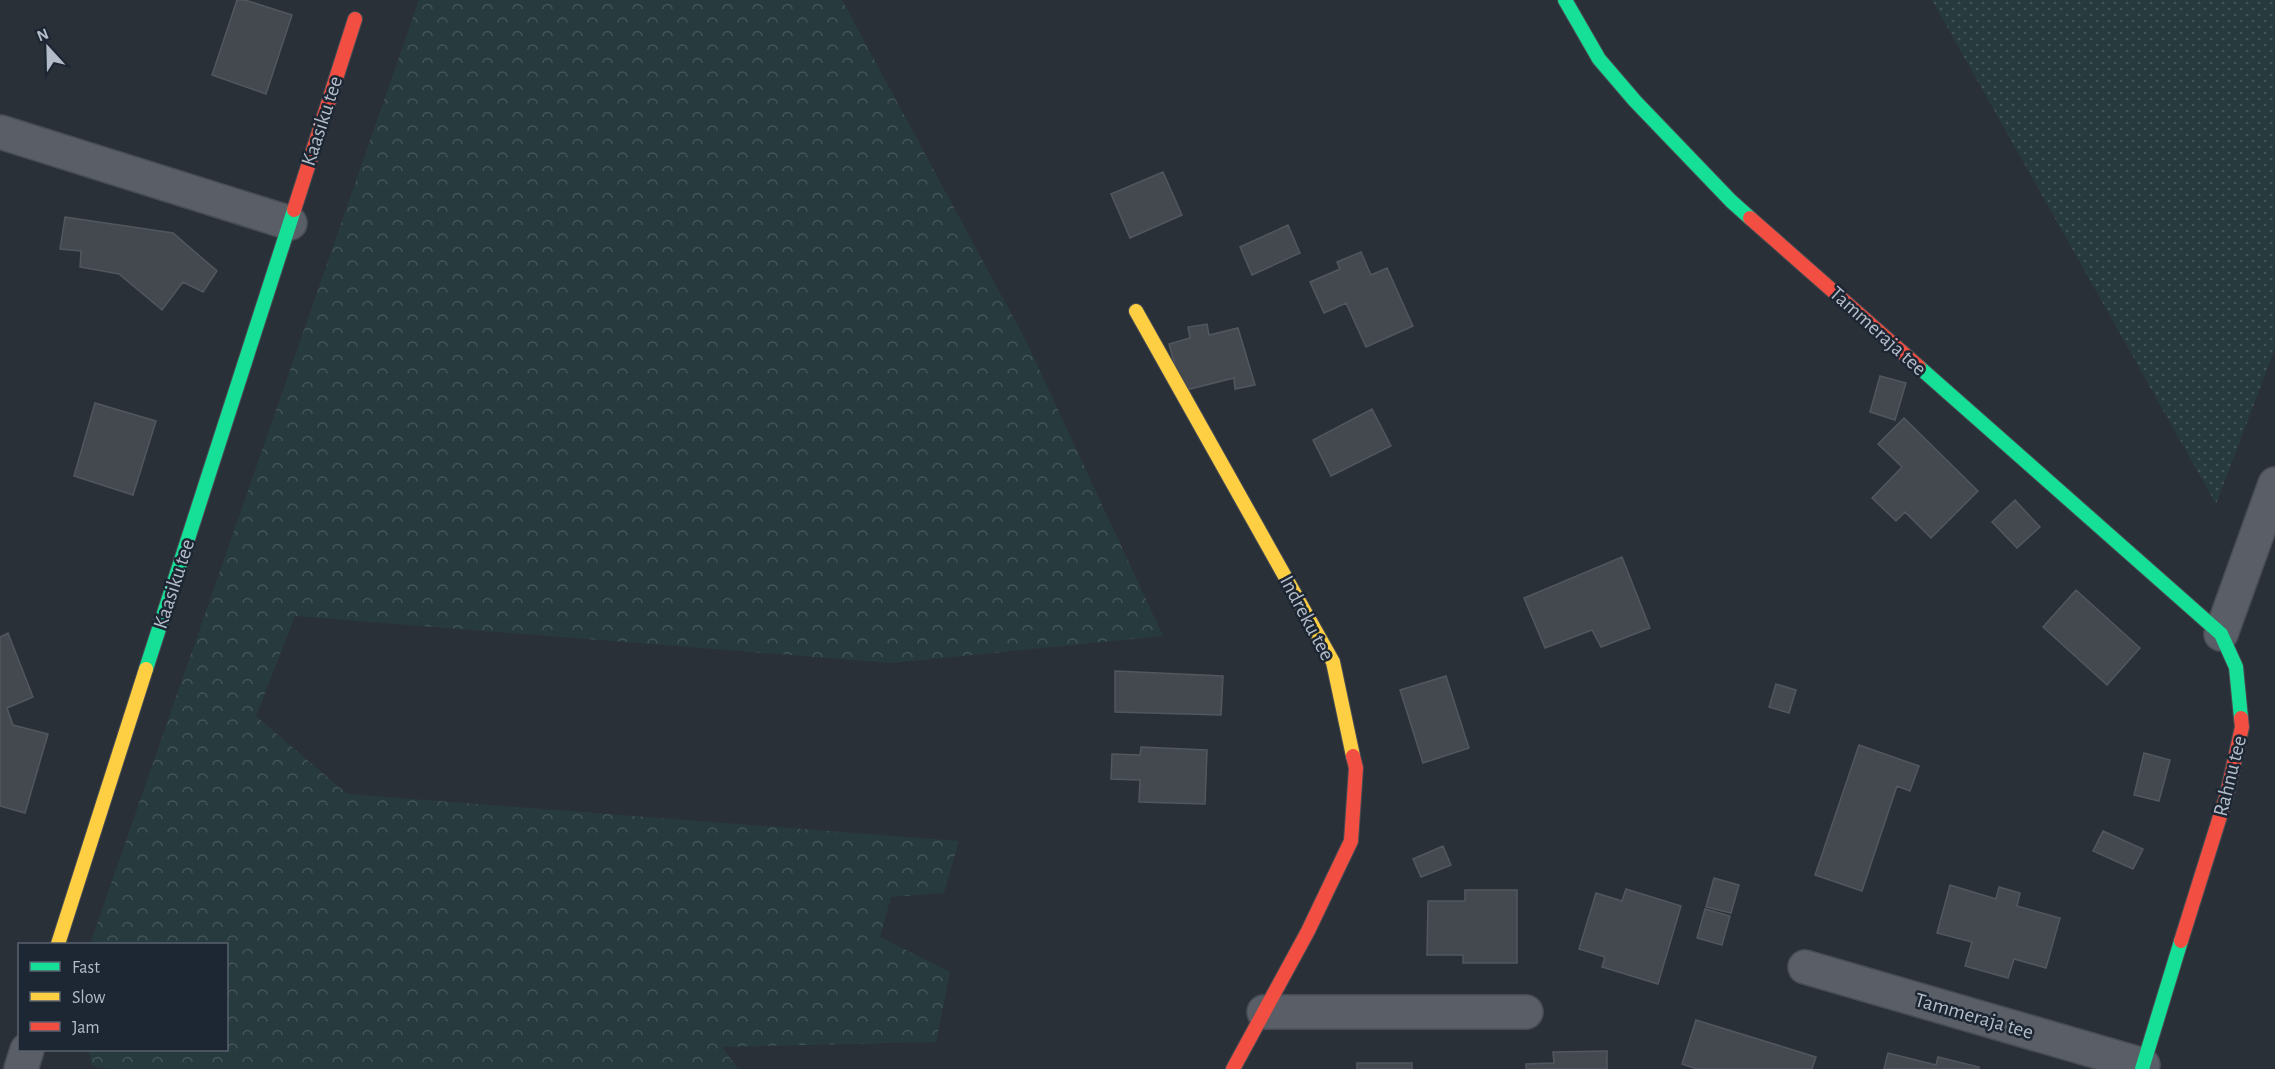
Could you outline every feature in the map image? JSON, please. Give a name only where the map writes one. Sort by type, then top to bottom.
[{"type":"street","name":"Tammeraja tee","points":[[1565,0],[1599,59],[1635,102],[1731,201],[2221,634]]},
{"type":"street","name":"Kaasiku tee","points":[[59,943],[355,19]]},
{"type":"street","points":[[0,132],[290,223]]},
{"type":"street","name":"Indreku tee","points":[[1136,311],[1333,662],[1356,768],[1350,842],[1308,931],[1233,1069]]},
{"type":"street","points":[[2221,634],[2275,484]]},
{"type":"street","name":"Rahnu tee","points":[[2143,1067],[2227,795],[2242,727],[2236,667],[2221,634]]},
{"type":"street","name":"Tammeraja tee","points":[[1805,967],[2143,1067]]},
{"type":"street","points":[[1264,1012],[1526,1012]]},
{"type":"street","points":[[21,1069],[27,1051]]},
{"type":"green space","points":[[419,0],[842,0],[1027,343],[1163,636],[891,663],[295,616],[256,716],[347,794],[959,841],[944,893],[891,897],[880,937],[950,972],[936,1042],[722,1047],[738,1069],[109,1069],[92,1066],[88,1051],[228,1051],[228,943],[90,943]]},
{"type":"green space","points":[[1932,0],[2275,0],[2275,349],[2216,504]]},
{"type":"building","points":[[237,0],[245,0],[292,15],[266,94],[212,75]]},
{"type":"building","points":[[1163,172],[1182,215],[1130,238],[1111,194]]},
{"type":"building","points":[[65,217],[173,233],[217,271],[203,292],[183,282],[162,310],[119,274],[80,267],[81,251],[60,249]]},
{"type":"building","points":[[1288,225],[1300,253],[1252,275],[1240,247]]},
{"type":"building","points":[[1361,252],[1371,275],[1387,268],[1413,326],[1366,347],[1346,303],[1324,313],[1310,282],[1340,269],[1337,262]]},
{"type":"building","points":[[1207,324],[1209,335],[1238,328],[1255,385],[1235,389],[1234,378],[1182,391],[1169,344],[1190,338],[1188,327]]},
{"type":"building","points":[[1880,376],[1906,383],[1895,420],[1870,412]]},
{"type":"building","points":[[95,403],[156,421],[133,495],[74,476]]},
{"type":"building","points":[[1372,409],[1391,446],[1331,476],[1313,440]]},
{"type":"building","points":[[1904,418],[1978,491],[1931,538],[1905,512],[1896,521],[1872,498],[1902,467],[1878,444]]},
{"type":"building","points":[[2015,500],[2040,527],[2017,548],[1992,522]]},
{"type":"building","points":[[1622,557],[1650,628],[1601,647],[1592,630],[1545,648],[1524,598]]},
{"type":"building","points":[[2076,590],[2140,648],[2107,685],[2043,627]]},
{"type":"building","points":[[8,633],[33,697],[7,708],[13,725],[48,734],[25,813],[0,806],[0,637]]},
{"type":"building","points":[[1115,671],[1223,676],[1221,715],[1115,712]]},
{"type":"building","points":[[1446,676],[1469,748],[1423,763],[1400,690]]},
{"type":"building","points":[[1776,684],[1796,690],[1789,713],[1769,707]]},
{"type":"building","points":[[1859,745],[1919,766],[1910,791],[1897,786],[1862,891],[1815,875]]},
{"type":"building","points":[[1141,747],[1207,750],[1205,804],[1139,802],[1140,780],[1111,779],[1112,754],[1140,755]]},
{"type":"building","points":[[2144,753],[2170,760],[2159,801],[2134,795]]},
{"type":"building","points":[[2103,831],[2143,849],[2133,869],[2093,851]]},
{"type":"building","points":[[1443,846],[1451,865],[1421,877],[1413,859]]},
{"type":"building","points":[[1714,878],[1739,885],[1731,913],[1706,907]]},
{"type":"building","points":[[1950,885],[1996,899],[1999,887],[2020,893],[2017,906],[2060,918],[2046,968],[2014,959],[2008,978],[1965,966],[1972,942],[1937,933]]},
{"type":"building","points":[[1626,889],[1681,906],[1658,984],[1602,967],[1605,957],[1579,949],[1596,893],[1622,901]]},
{"type":"building","points":[[1465,890],[1517,890],[1517,963],[1463,963],[1463,955],[1427,955],[1428,901],[1465,901]]},
{"type":"building","points":[[1705,909],[1730,916],[1722,945],[1697,938]]},
{"type":"building","points":[[1696,1020],[1816,1057],[1812,1069],[1697,1069],[1682,1064]]},
{"type":"building","points":[[1607,1051],[1607,1069],[1526,1069],[1526,1064],[1554,1063],[1553,1052]]},
{"type":"building","points":[[1888,1053],[1936,1065],[1938,1057],[1979,1067],[1979,1069],[1884,1069]]},
{"type":"building","points":[[1357,1063],[1412,1063],[1412,1069],[1357,1069]]},
{"type":"traffic: fast","points":[[1565,0],[1599,59],[1635,101],[1750,218]]},
{"type":"traffic: fast","points":[[146,669],[294,210]]},
{"type":"traffic: fast","points":[[1919,367],[2221,634],[2236,667],[2241,718]]},
{"type":"traffic: fast","points":[[2142,1069],[2181,941]]},
{"type":"traffic: slow","points":[[1136,311],[1333,662],[1353,756]]},
{"type":"traffic: slow","points":[[58,943],[146,669]]},
{"type":"traffic: jam","points":[[294,210],[355,19]]},
{"type":"traffic: jam","points":[[1750,218],[1919,367]]},
{"type":"traffic: jam","points":[[2181,941],[2227,794],[2242,727],[2241,718]]},
{"type":"traffic: jam","points":[[1233,1069],[1308,931],[1351,841],[1356,768],[1353,756]]}]
